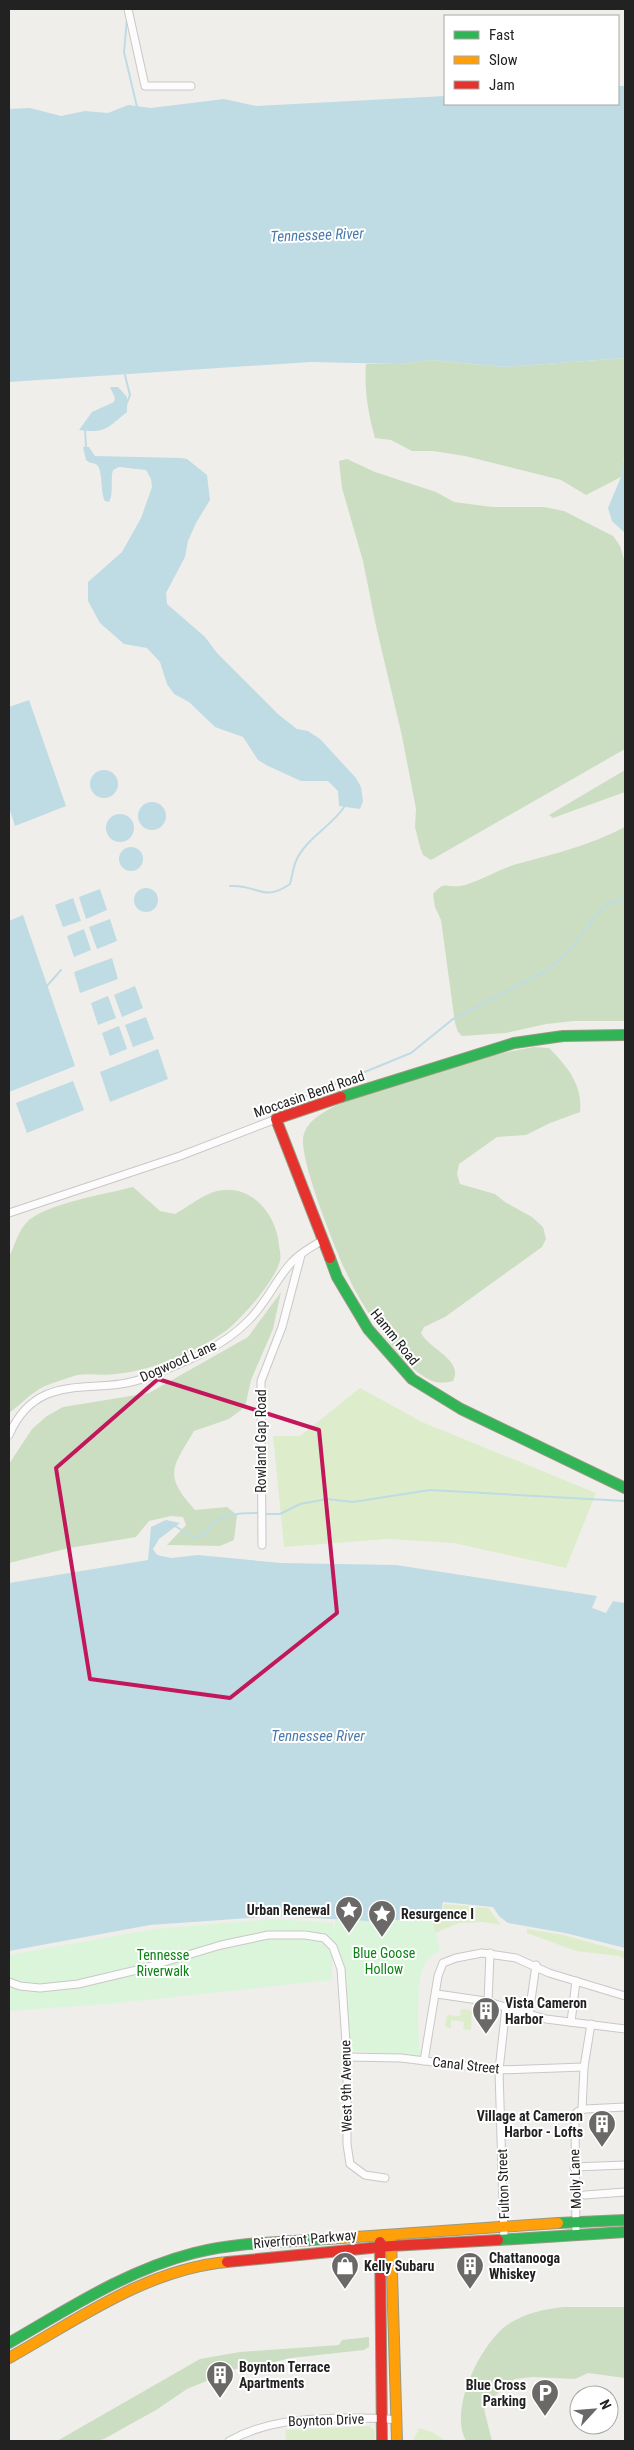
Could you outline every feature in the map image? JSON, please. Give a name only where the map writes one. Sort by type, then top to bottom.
[{"type":"main road","name":"Moccasin Bend Road","points":[[276,1119],[413,1073],[514,1043],[563,1036],[625,1035]]},
{"type":"main road","name":"Hamm Road","points":[[276,1119],[337,1277],[368,1328],[412,1379],[460,1409],[625,1488]]},
{"type":"main road","name":"Riverfront Parkway","points":[[9,2343],[152,2266],[196,2254],[244,2246],[386,2234],[625,2220]]},
{"type":"main road","name":"Riverfront Parkway","points":[[9,2358],[121,2295],[169,2273],[197,2265],[220,2261],[391,2246],[625,2232]]},
{"type":"main road","points":[[386,2234],[391,2246],[397,2441]]},
{"type":"main road","points":[[382,2441],[379,2247],[386,2234]]},
{"type":"street","points":[[128,9],[145,86],[190,86]]},
{"type":"street","name":"Moccasin Bend Road","points":[[9,1213],[106,1182],[276,1119]]},
{"type":"street","name":"Dogwood Lane","points":[[9,1435],[20,1415],[30,1406],[59,1389],[70,1386],[118,1384],[144,1378],[217,1345],[249,1320],[264,1304],[292,1262],[323,1240]]},
{"type":"street","name":"Rowland Gap Road","points":[[262,1545],[261,1381],[282,1327],[301,1254]]},
{"type":"street","name":"West 9th Avenue","points":[[9,1982],[20,1986],[40,1988],[78,1984],[141,1969],[221,1945],[268,1935],[305,1935],[324,1938],[333,1947],[341,1969],[347,2057],[350,2164],[365,2175],[385,2178]]},
{"type":"street","points":[[488,2002],[490,1953]]},
{"type":"street","points":[[424,2061],[437,1994],[438,1976],[443,1963],[456,1958],[490,1953],[518,1958],[576,1981],[625,1996]]},
{"type":"street","points":[[529,2014],[536,1965]]},
{"type":"street","points":[[571,2022],[576,1981]]},
{"type":"street","points":[[437,1994],[488,2002],[529,2014],[571,2022],[625,2029]]},
{"type":"street","name":"Fulton Street","points":[[504,2239],[500,2070],[506,2007]]},
{"type":"street","points":[[591,2024],[584,2067],[582,2110],[625,2108]]},
{"type":"street","name":"Canal Street","points":[[347,2057],[393,2057],[500,2070],[584,2067]]},
{"type":"street","name":"Molly Lane","points":[[576,2235],[573,2122],[577,2112],[582,2110]]},
{"type":"street","points":[[574,2168],[625,2165]]},
{"type":"street","points":[[585,2196],[625,2192]]},
{"type":"street","points":[[196,2254],[197,2265]]},
{"type":"street","name":"Boynton Drive","points":[[230,2441],[263,2426],[285,2421],[382,2418],[397,2420]]},
{"type":"highlighted area","points":[[158,1379],[319,1430],[337,1613],[230,1698],[90,1679],[56,1468]]},
{"type":"green space","points":[[625,358],[625,450],[621,477],[586,495],[561,480],[465,456],[433,451],[412,451],[391,440],[375,438],[367,401],[366,364],[399,364],[431,360],[504,367]]},
{"type":"green space","points":[[347,459],[375,472],[436,492],[454,502],[492,507],[544,507],[564,511],[613,536],[620,546],[625,563],[625,749],[431,860],[423,855],[415,827],[416,809],[402,736],[363,561],[342,488],[339,461]]},
{"type":"green space","points":[[625,770],[625,792],[553,818],[549,815]]},
{"type":"green space","points":[[625,827],[625,1021],[574,1021],[546,1024],[506,1033],[462,1036],[458,1032],[455,1023],[441,920],[435,907],[433,894],[440,887],[467,884],[510,866],[586,844]]},
{"type":"green space","points":[[534,1047],[549,1048],[568,1069],[579,1093],[580,1112],[550,1123],[526,1135],[497,1137],[459,1164],[457,1174],[460,1184],[495,1194],[505,1202],[532,1217],[543,1227],[546,1239],[542,1247],[445,1317],[424,1327],[421,1333],[425,1339],[444,1355],[454,1367],[453,1381],[444,1383],[434,1382],[413,1368],[399,1355],[376,1324],[354,1288],[335,1247],[313,1187],[304,1152],[304,1133],[308,1126],[323,1113],[378,1088],[449,1066]]},
{"type":"green space","points":[[133,1187],[160,1211],[175,1214],[211,1193],[224,1190],[237,1191],[248,1195],[258,1202],[273,1221],[280,1254],[277,1269],[265,1289],[241,1317],[227,1330],[202,1346],[158,1365],[143,1369],[110,1375],[77,1375],[45,1386],[9,1413],[9,1257],[19,1233],[29,1220],[50,1209]]},
{"type":"green space","points":[[281,1292],[273,1329],[251,1380],[245,1407],[229,1419],[194,1431],[180,1454],[174,1471],[178,1488],[195,1510],[227,1507],[237,1515],[234,1540],[220,1546],[167,1545],[186,1525],[183,1517],[171,1516],[149,1521],[136,1537],[69,1548],[9,1563],[9,1464],[32,1429],[47,1416],[63,1407],[149,1393],[248,1337]]},
{"type":"green space","points":[[360,1388],[422,1422],[596,1493],[566,1568],[454,1543],[388,1539],[284,1547],[273,1436],[300,1436]]},
{"type":"green space","points":[[444,1904],[488,1908],[501,1925],[483,1922],[459,1923],[435,1933],[432,1918],[440,1918]]},
{"type":"green space","name":"Tennesse Riverwalk","points":[[432,1918],[440,1951],[427,1960],[420,1979],[418,2017],[419,2050],[423,2051],[421,2056],[351,2051],[344,1968],[340,1955],[333,1943],[332,1980],[117,2003],[9,2011],[9,1955],[154,1929],[275,1919],[333,1923],[333,1934],[336,1920],[368,1921]]},
{"type":"green space","points":[[527,1929],[563,1935],[625,1952],[625,1959],[619,1956],[576,1951],[527,1933]]},
{"type":"green space","points":[[461,2009],[472,2010],[471,2030],[463,2029],[464,2022],[451,2020],[451,2028],[445,2027],[447,2015],[460,2016]]},
{"type":"green space","points":[[564,2307],[625,2307],[625,2378],[588,2373],[575,2379],[533,2377],[515,2379],[504,2386],[484,2409],[492,2441],[466,2441],[462,2428],[461,2412],[464,2395],[470,2377],[488,2345],[499,2332],[516,2320],[536,2312]]},
{"type":"green space","points":[[369,2337],[369,2347],[364,2350],[291,2358],[254,2367],[236,2369],[187,2389],[156,2410],[104,2439],[95,2441],[57,2441],[200,2359],[240,2352],[339,2345],[342,2340]]},
{"type":"green space","points":[[369,2426],[374,2430],[375,2441],[286,2441],[285,2430]]},
{"type":"green space","points":[[419,2428],[432,2432],[446,2441],[413,2441]]},
{"type":"water","name":"Tennessee River","points":[[619,86],[625,86],[625,358],[504,367],[431,360],[399,364],[310,362],[9,382],[9,109],[30,108],[61,116],[85,111],[108,113],[128,105],[151,108],[224,99],[256,106],[444,96],[444,105],[619,105]]},
{"type":"water","points":[[110,387],[118,387],[127,397],[127,412],[111,425],[101,430],[79,430],[92,412],[114,402],[115,398]]},
{"type":"water","points":[[83,447],[89,447],[95,456],[187,459],[207,475],[210,500],[196,523],[188,541],[185,557],[166,593],[167,604],[205,637],[217,653],[279,715],[297,729],[308,731],[320,739],[356,778],[361,787],[363,801],[360,809],[339,806],[338,791],[328,781],[301,781],[258,760],[243,737],[215,727],[189,702],[174,694],[167,684],[160,662],[147,648],[124,644],[100,623],[88,601],[88,582],[122,552],[141,518],[152,487],[151,479],[146,470],[119,467],[113,470],[109,502],[105,501],[99,468],[96,464],[86,460]]},
{"type":"water","points":[[625,450],[625,533],[612,521],[608,508],[621,477]]},
{"type":"water","points":[[29,700],[66,806],[15,826],[9,807],[9,707]]},
{"type":"water","points":[[104,770],[114,774],[118,784],[114,794],[104,798],[94,794],[90,784],[94,774]]},
{"type":"water","points":[[152,802],[162,806],[166,816],[162,826],[152,830],[142,826],[138,816],[142,806]]},
{"type":"water","points":[[120,814],[130,818],[134,828],[130,838],[120,842],[110,838],[106,828],[110,818]]},
{"type":"water","points":[[131,847],[140,850],[143,859],[140,868],[131,871],[122,868],[119,859],[122,850]]},
{"type":"water","points":[[146,888],[155,891],[158,900],[155,909],[146,912],[137,909],[134,900],[137,891]]},
{"type":"water","points":[[100,889],[107,910],[86,919],[79,897]]},
{"type":"water","points":[[73,898],[81,921],[63,927],[55,905]]},
{"type":"water","points":[[23,915],[75,1066],[9,1092],[9,921]]},
{"type":"water","points":[[110,919],[117,941],[97,949],[89,927]]},
{"type":"water","points":[[84,929],[91,950],[74,957],[67,936]]},
{"type":"water","points":[[112,958],[118,979],[80,993],[74,972]]},
{"type":"water","points":[[135,986],[143,1008],[122,1017],[114,995]]},
{"type":"water","points":[[108,996],[116,1018],[98,1025],[91,1003]]},
{"type":"water","points":[[146,1017],[154,1039],[133,1047],[125,1025]]},
{"type":"water","points":[[119,1026],[127,1049],[110,1056],[102,1033]]},
{"type":"water","points":[[158,1049],[168,1079],[110,1102],[100,1072]]},
{"type":"water","points":[[73,1081],[84,1110],[27,1133],[16,1103]]},
{"type":"water","name":"Tennessee River","points":[[166,1520],[180,1523],[159,1539],[153,1549],[157,1555],[171,1558],[198,1555],[281,1563],[396,1565],[597,1596],[592,1608],[606,1613],[613,1601],[625,1603],[625,1948],[565,1933],[508,1923],[499,1916],[493,1907],[443,1902],[440,1918],[368,1921],[276,1916],[150,1925],[9,1951],[9,1583],[148,1560],[151,1527]]},
{"type":"waterway","points":[[127,19],[124,52],[137,107]]},
{"type":"waterway","points":[[125,375],[130,395],[125,408]]},
{"type":"waterway","points":[[85,428],[86,448]]},
{"type":"waterway","points":[[230,886],[273,892],[290,884],[300,853],[345,806]]},
{"type":"waterway","points":[[294,1101],[411,1053],[453,1019],[546,971],[568,952],[602,908],[625,897]]},
{"type":"waterway","points":[[46,987],[61,970]]},
{"type":"waterway","points":[[265,1514],[280,1514],[300,1504],[327,1499],[353,1502],[430,1490],[625,1501]]},
{"type":"waterway","points":[[175,1526],[195,1538],[199,1537],[221,1518],[238,1514],[260,1513]]},
{"type":"traffic: fast","points":[[341,1097],[514,1043],[563,1036],[625,1035]]},
{"type":"traffic: fast","points":[[330,1258],[337,1277],[368,1329],[412,1379],[461,1409],[625,1488]]},
{"type":"traffic: fast","points":[[558,2223],[625,2220]]},
{"type":"traffic: fast","points":[[498,2240],[625,2232]]},
{"type":"traffic: fast","points":[[9,2343],[98,2292],[145,2269],[169,2260],[211,2249],[261,2243],[327,2239]]},
{"type":"traffic: slow","points":[[327,2239],[558,2223]]},
{"type":"traffic: slow","points":[[391,2239],[397,2441]]},
{"type":"traffic: slow","points":[[9,2358],[114,2298],[141,2285],[197,2267],[227,2262]]},
{"type":"traffic: jam","points":[[330,1258],[276,1119],[341,1097]]},
{"type":"traffic: jam","points":[[227,2262],[391,2246],[498,2240]]},
{"type":"traffic: jam","points":[[380,2242],[382,2441]]},
{"type":"place","name":"Urban Renewal","points":[[349,1934]]},
{"type":"place","name":"Resurgence I","points":[[382,1938]]},
{"type":"place","name":"Vista Cameron Harbor","points":[[486,2035]]},
{"type":"place","name":"Village at Cameron Harbor - Lofts","points":[[602,2148]]},
{"type":"place","name":"Kelly Subaru","points":[[345,2290]]},
{"type":"place","name":"Chattanooga Whiskey","points":[[470,2290]]},
{"type":"place","name":"Boynton Terrace Apartments","points":[[220,2399]]},
{"type":"place","name":"Blue Cross Parking","points":[[545,2417]]},
{"type":"park label","name":"Blue Goose Hollow","points":[[384,1962]]}]
